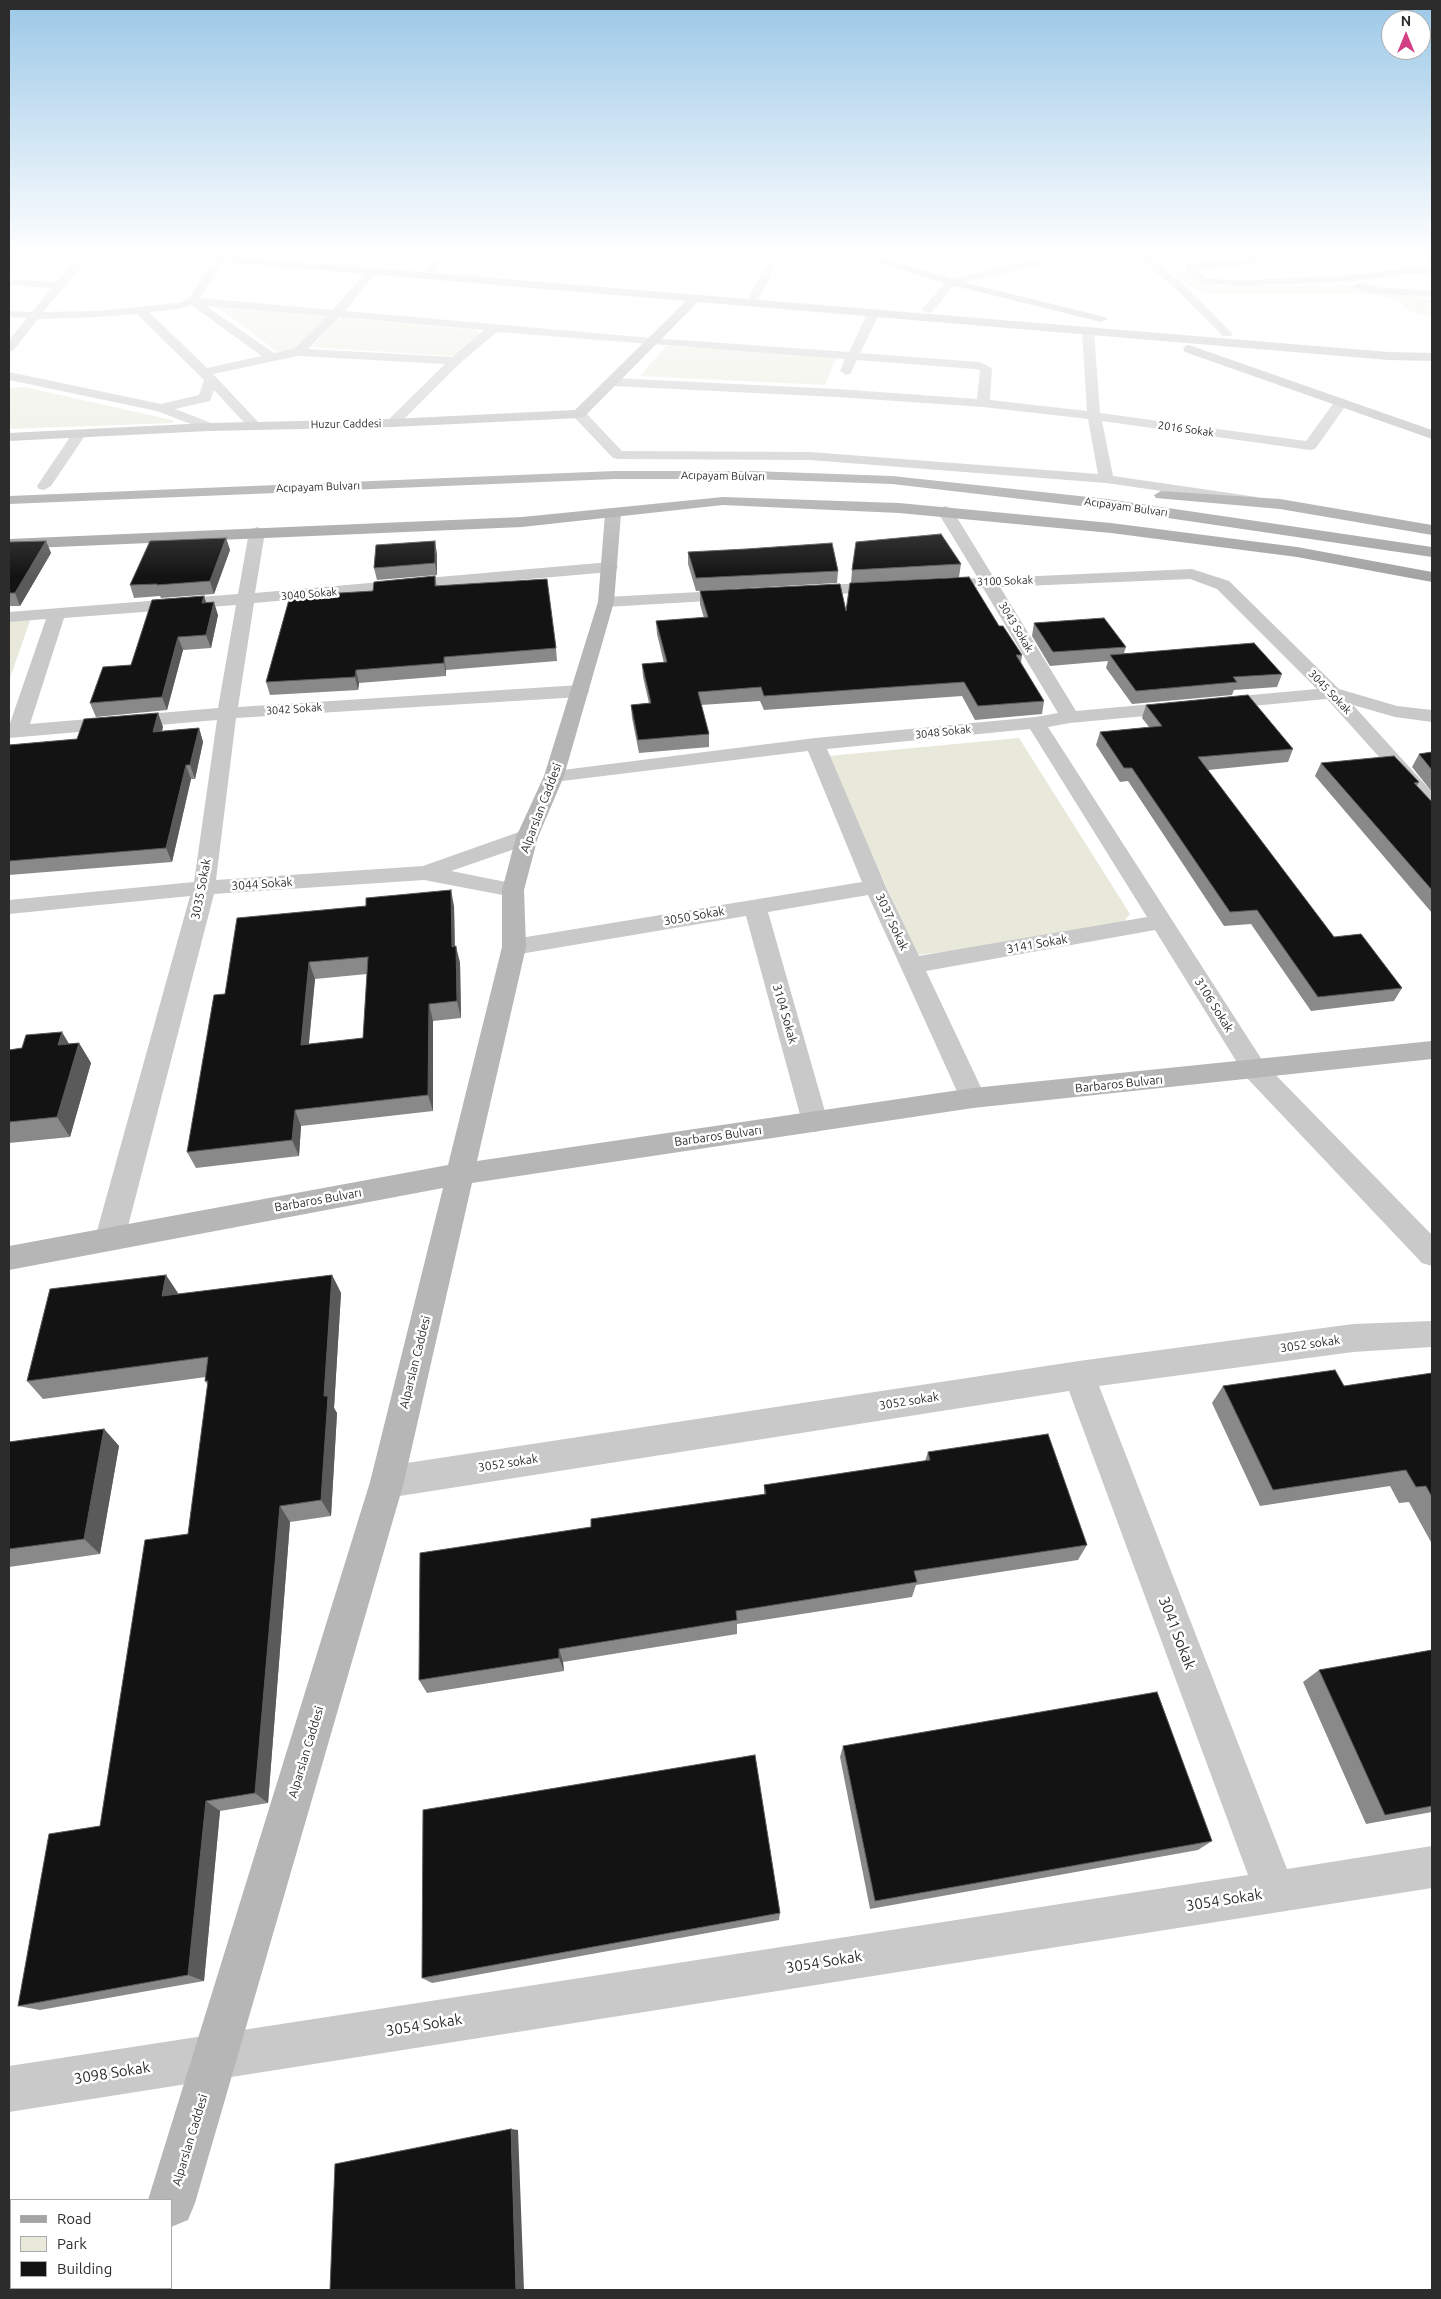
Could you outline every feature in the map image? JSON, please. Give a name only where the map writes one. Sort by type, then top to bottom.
[{"type":"main road","points":[[9,488],[591,466],[869,470],[1280,504],[1432,530]]},
{"type":"main road","name":"Acıpayam Bulvarı","points":[[9,500],[615,475],[752,475],[883,480],[1107,504],[1432,552]]},
{"type":"main road","name":"Acıpayam Bulvarı","points":[[9,513],[611,490]]},
{"type":"main road","name":"Acıpayam Bulvarı","points":[[677,491],[947,503],[1116,520],[1358,550],[1432,564]]},
{"type":"main road","points":[[9,544],[522,522],[723,501],[945,512],[1111,528],[1287,551],[1432,577]]},
{"type":"street","points":[[194,362],[255,426]]},
{"type":"street","points":[[207,375],[256,362]]},
{"type":"street","points":[[392,423],[454,362]]},
{"type":"street","points":[[632,362],[579,414],[618,455],[810,456],[1106,479],[1280,504]]},
{"type":"street","points":[[837,393],[850,362]]},
{"type":"street","points":[[939,362],[976,365],[986,368],[983,403]]},
{"type":"street","points":[[1090,362],[1094,416],[1106,479]]},
{"type":"street","points":[[1225,362],[1432,435]]},
{"type":"street","points":[[161,408],[205,398],[207,375]]},
{"type":"street","points":[[9,376],[161,408],[208,427]]},
{"type":"street","name":"2016 Sokak","points":[[612,382],[837,393],[983,403],[1094,416],[1310,446],[1340,404]]},
{"type":"street","name":"Huzur Caddesi","points":[[9,437],[208,427],[392,423],[579,414]]},
{"type":"street","points":[[44,486],[79,434]]},
{"type":"street","name":"3043 Sokak","points":[[945,512],[1070,717]]},
{"type":"street","name":"Alparslan Caddesi","points":[[172,2200],[387,1482],[514,947],[513,890],[527,837],[554,776],[606,602],[613,514]]},
{"type":"street","name":"3035 Sokak","points":[[110,1238],[204,888],[227,713],[257,532]]},
{"type":"street","name":"3040 Sokak","points":[[9,617],[245,599],[610,567]]},
{"type":"street","name":"3100 Sokak","points":[[920,585],[1192,574],[1223,585]]},
{"type":"street","name":"3045 Sokak","points":[[1223,585],[1332,693],[1432,804]]},
{"type":"street","points":[[792,592],[900,586]]},
{"type":"street","points":[[606,602],[753,594]]},
{"type":"street","points":[[14,731],[57,613]]},
{"type":"street","name":"3042 Sokak","points":[[14,731],[227,713],[580,692]]},
{"type":"street","points":[[1332,693],[1395,711],[1432,716]]},
{"type":"street","name":"3048 Sokak","points":[[554,776],[815,744],[1036,723],[1070,717],[1332,693]]},
{"type":"street","name":"3106 Sokak","points":[[1036,723],[1255,1070],[1432,1254]]},
{"type":"street","name":"3037 Sokak","points":[[815,744],[875,887],[973,1098]]},
{"type":"street","points":[[424,873],[527,837]]},
{"type":"street","name":"3044 Sokak","points":[[9,907],[204,888],[424,873],[513,890]]},
{"type":"street","name":"3050 Sokak","points":[[514,947],[875,887]]},
{"type":"street","name":"3104 Sokak","points":[[755,906],[815,1122]]},
{"type":"street","name":"3141 Sokak","points":[[912,965],[1161,922]]},
{"type":"street","name":"Barbaros Bulvarı","points":[[9,1258],[461,1174],[973,1098],[1432,1050]]},
{"type":"street","name":"3052 sokak","points":[[387,1482],[1079,1375],[1353,1338],[1432,1334]]},
{"type":"street","name":"3041 Sokak","points":[[1079,1375],[1275,1892]]},
{"type":"street","name":"3054 Sokak","points":[[216,2057],[1432,1867]]},
{"type":"street","name":"3098 Sokak","points":[[9,2089],[216,2057]]},
{"type":"green space","points":[[652,362],[834,362],[825,385],[640,376]]},
{"type":"green space","points":[[24,387],[172,420],[173,423],[9,429],[9,388]]},
{"type":"green space","points":[[32,615],[9,681],[9,618]]},
{"type":"green space","points":[[1019,738],[1130,914],[1124,921],[1079,936],[917,955],[828,756]]},
{"type":"building","points":[[941,534],[961,564],[852,570],[856,542]]},
{"type":"building","points":[[226,538],[210,581],[130,585],[150,541]]},
{"type":"building","points":[[46,541],[15,593],[9,593],[9,542]]},
{"type":"building","points":[[435,541],[435,563],[374,568],[376,545]]},
{"type":"building","points":[[832,543],[838,571],[696,578],[688,552],[746,549]]},
{"type":"building","points":[[435,576],[435,586],[547,579],[556,648],[444,657],[444,663],[356,670],[355,677],[266,682],[290,596],[373,591],[374,582]]},
{"type":"building","points":[[969,577],[999,626],[1003,626],[1022,655],[1016,655],[1044,701],[978,706],[964,682],[764,696],[761,687],[698,692],[709,734],[638,740],[631,705],[651,703],[642,664],[667,662],[656,621],[708,617],[700,591],[840,584],[846,611],[850,583]]},
{"type":"building","points":[[204,596],[202,603],[214,602],[206,635],[178,637],[162,697],[90,703],[103,667],[131,665],[152,600]]},
{"type":"building","points":[[1104,618],[1126,647],[1053,652],[1034,623]]},
{"type":"building","points":[[1254,643],[1282,674],[1233,677],[1237,682],[1136,691],[1110,655]]},
{"type":"building","points":[[1248,695],[1293,749],[1198,757],[1334,937],[1361,934],[1402,988],[1318,997],[1257,910],[1230,912],[1132,768],[1124,768],[1100,732],[1162,726],[1146,705]]},
{"type":"building","points":[[158,713],[153,732],[199,728],[190,765],[186,765],[166,848],[9,861],[9,745],[77,739],[84,719]]},
{"type":"building","points":[[1432,752],[1432,770],[1419,754]]},
{"type":"building","points":[[1394,756],[1419,782],[1414,783],[1432,802],[1432,890],[1321,763]]},
{"type":"building","points":[[451,890],[452,947],[456,946],[457,1001],[429,1004],[428,1095],[295,1110],[292,1140],[187,1152],[214,995],[225,994],[237,918],[366,906],[366,898]],"holes":[[[368,957],[363,1038],[301,1045],[309,962]]]},
{"type":"building","points":[[62,1032],[58,1045],[79,1043],[57,1117],[9,1122],[9,1050],[22,1048],[26,1035]]},
{"type":"building","points":[[166,1275],[162,1296],[332,1275],[324,1396],[328,1396],[321,1500],[280,1506],[255,1793],[206,1801],[188,1975],[18,2006],[49,1834],[100,1826],[145,1540],[188,1534],[208,1381],[205,1381],[208,1357],[27,1381],[50,1289]]},
{"type":"building","points":[[1335,1370],[1344,1386],[1432,1373],[1432,1497],[1426,1486],[1416,1487],[1406,1470],[1273,1490],[1223,1386]]},
{"type":"building","points":[[104,1429],[84,1539],[9,1549],[9,1442]]},
{"type":"building","points":[[1048,1434],[1087,1545],[914,1571],[917,1582],[736,1611],[737,1620],[559,1649],[559,1658],[419,1680],[420,1553],[591,1527],[591,1519],[766,1494],[764,1485],[930,1460],[928,1452]]},
{"type":"building","points":[[1432,1650],[1432,1806],[1385,1815],[1319,1670]]},
{"type":"building","points":[[1157,1692],[1212,1841],[875,1901],[843,1746]]},
{"type":"building","points":[[755,1755],[780,1913],[422,1978],[423,1810]]},
{"type":"building","points":[[511,2129],[516,2290],[330,2290],[335,2164]]}]
